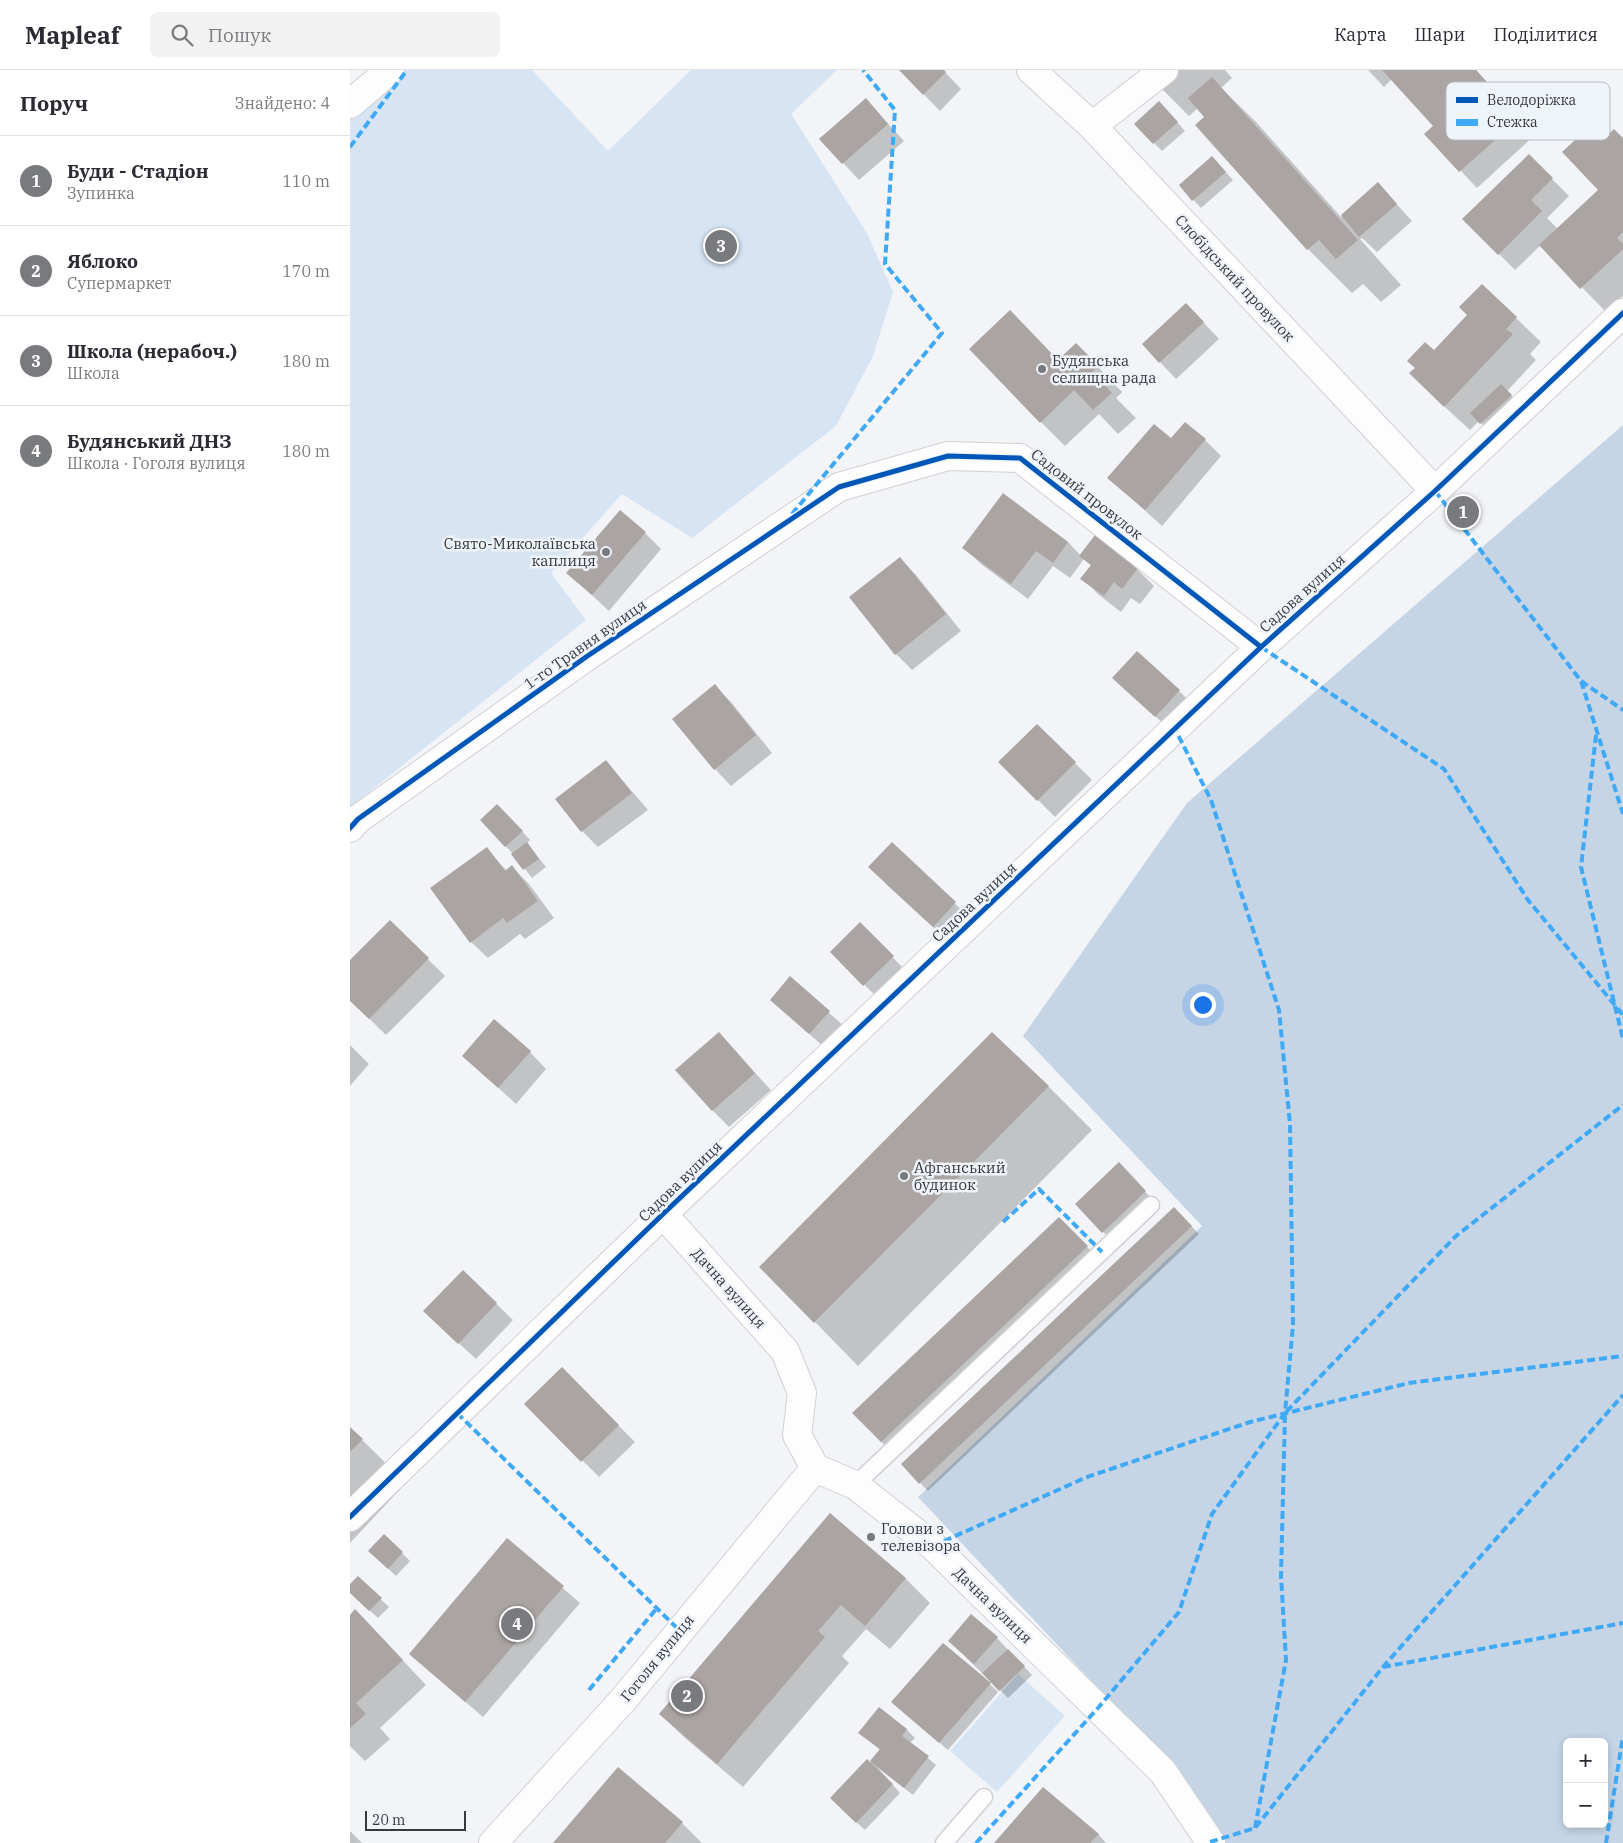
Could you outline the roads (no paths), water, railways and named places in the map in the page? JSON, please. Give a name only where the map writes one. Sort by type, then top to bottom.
[{"type":"street","points":[[350,104],[390,70]]},
{"type":"street","name":"Слобідський провулок","points":[[1031,70],[1092,126],[1435,491]]},
{"type":"street","points":[[1092,126],[1164,70]]},
{"type":"street","name":"Садова вулиця","points":[[350,1517],[663,1214],[1261,647],[1435,491],[1623,313]]},
{"type":"street","name":"Садовий провулок","points":[[839,487],[948,456],[1020,458],[1261,647]]},
{"type":"street","name":"1-го Травня вулиця","points":[[350,828],[366,814],[586,657],[839,487]]},
{"type":"street","name":"Дачна вулиця","points":[[663,1214],[785,1351],[802,1393],[797,1435],[816,1468],[855,1484],[933,1546],[1163,1772],[1210,1843]]},
{"type":"street","name":"Гоголя вулиця","points":[[493,1843],[623,1700],[816,1468]]},
{"type":"lane","points":[[855,1484],[1151,1206]]},
{"type":"lane","points":[[944,1843],[984,1797]]},
{"type":"place","name":"Школа (нерабоч.)","points":[[721,246]]},
{"type":"place","name":"Будянська селищна рада","points":[[1042,369]]},
{"type":"place","name":"Буди - Стадіон","points":[[1463,512]]},
{"type":"place","name":"Свято-Миколаївська каплиця","points":[[606,552]]},
{"type":"place","name":"Афганський будинок","points":[[904,1176]]},
{"type":"place","name":"Голови з телевізора","points":[[871,1537]]},
{"type":"place","name":"Будянський ДНЗ","points":[[517,1624]]},
{"type":"place","name":"Яблоко","points":[[687,1696]]}]
